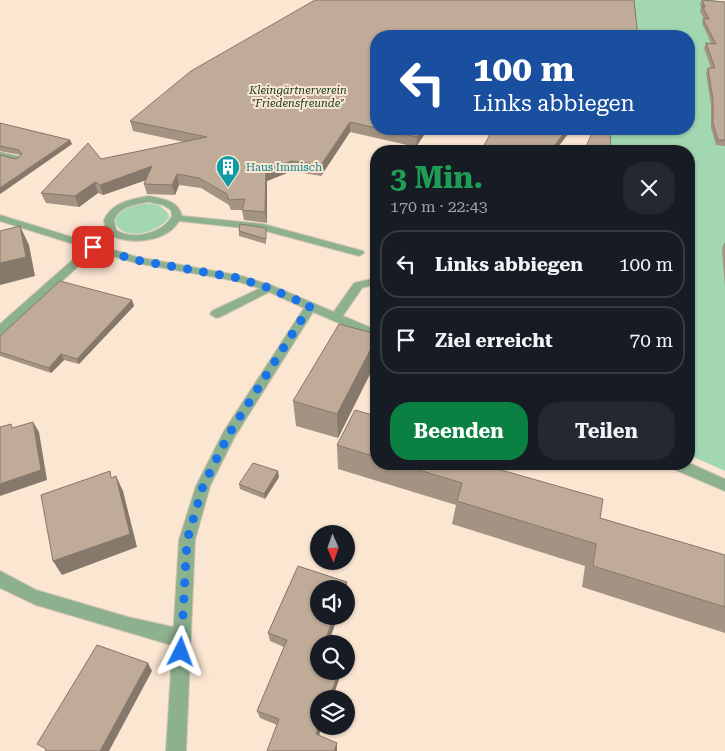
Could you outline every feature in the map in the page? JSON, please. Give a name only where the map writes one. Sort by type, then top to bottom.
[{"type":"street","points":[[0,155],[18,159]]},
{"type":"street","points":[[149,199],[168,203],[174,207],[177,212],[177,218],[173,225],[165,231],[142,238],[130,238],[111,232],[108,226],[108,220],[118,208],[149,199]]},
{"type":"street","points":[[0,218],[136,260],[238,278],[269,288],[370,332]]},
{"type":"street","points":[[177,218],[263,227],[359,253]]},
{"type":"street","points":[[0,331],[111,232]]},
{"type":"street","points":[[336,317],[358,285],[370,282]]},
{"type":"street","points":[[216,314],[269,288]]},
{"type":"street","points":[[176,751],[187,540],[203,486],[229,434],[310,306]]},
{"type":"street","points":[[690,470],[725,485]]},
{"type":"street","points":[[0,579],[13,590],[108,620],[182,638]]},
{"type":"green space","points":[[624,0],[716,0],[725,61],[725,471],[695,458],[695,145],[598,145],[600,135],[695,135],[695,30],[618,30]]},
{"type":"green space","points":[[153,204],[160,206],[168,213],[169,217],[164,223],[149,231],[132,234],[118,228],[115,221],[121,212],[136,205]]},
{"type":"building","name":"Kleingärtnerverein \"Friedensfreunde\"","points":[[315,0],[634,0],[636,30],[370,30],[370,127],[350,122],[321,165],[292,161],[266,170],[265,212],[242,210],[245,199],[229,200],[227,194],[199,178],[177,174],[172,185],[144,184],[152,166],[100,185],[95,182],[75,196],[41,193],[88,143],[101,159],[207,137],[130,121],[191,71]]},
{"type":"building","points":[[702,0],[725,2],[725,140],[718,140],[713,123],[713,100],[708,68],[715,68],[706,43],[716,44],[703,19],[709,19],[702,6],[705,7]]},
{"type":"building","points":[[0,123],[70,140],[0,188],[0,155],[16,159],[22,154],[19,150],[0,146]]},
{"type":"building","points":[[490,135],[562,135],[555,145],[484,145]]},
{"type":"building","points":[[591,135],[610,135],[611,145],[587,145]]},
{"type":"building","points":[[240,224],[266,228],[266,239],[239,231]]},
{"type":"building","points":[[20,226],[26,257],[0,263],[0,231]]},
{"type":"building","points":[[60,281],[132,300],[77,359],[61,354],[49,368],[0,352],[0,336]]},
{"type":"building","points":[[339,324],[370,332],[370,351],[337,414],[293,401]]},
{"type":"building","points":[[355,410],[370,414],[370,455],[337,445]]},
{"type":"building","points":[[33,422],[41,470],[0,484],[0,427],[11,424],[12,428]]},
{"type":"building","points":[[253,463],[278,471],[264,494],[239,484]]},
{"type":"building","points":[[419,470],[501,470],[603,499],[600,518],[725,555],[725,607],[593,566],[596,544],[457,501],[462,483]]},
{"type":"building","points":[[110,471],[111,478],[116,476],[130,534],[53,561],[41,495]]},
{"type":"building","points":[[298,566],[341,580],[310,580],[310,625],[331,625],[327,635],[310,635],[310,680],[336,680],[332,690],[310,690],[310,735],[318,735],[337,743],[334,751],[267,751],[279,719],[257,711],[287,640],[268,633]]},
{"type":"building","points":[[97,645],[148,663],[100,751],[45,751],[46,749],[37,744]]},
{"type":"place","name":"Haus Immisch","points":[[228,188]]},
{"type":"route","points":[[93,247],[136,260],[238,278],[269,288],[310,306],[229,434],[203,486],[187,540],[181,652]]}]
